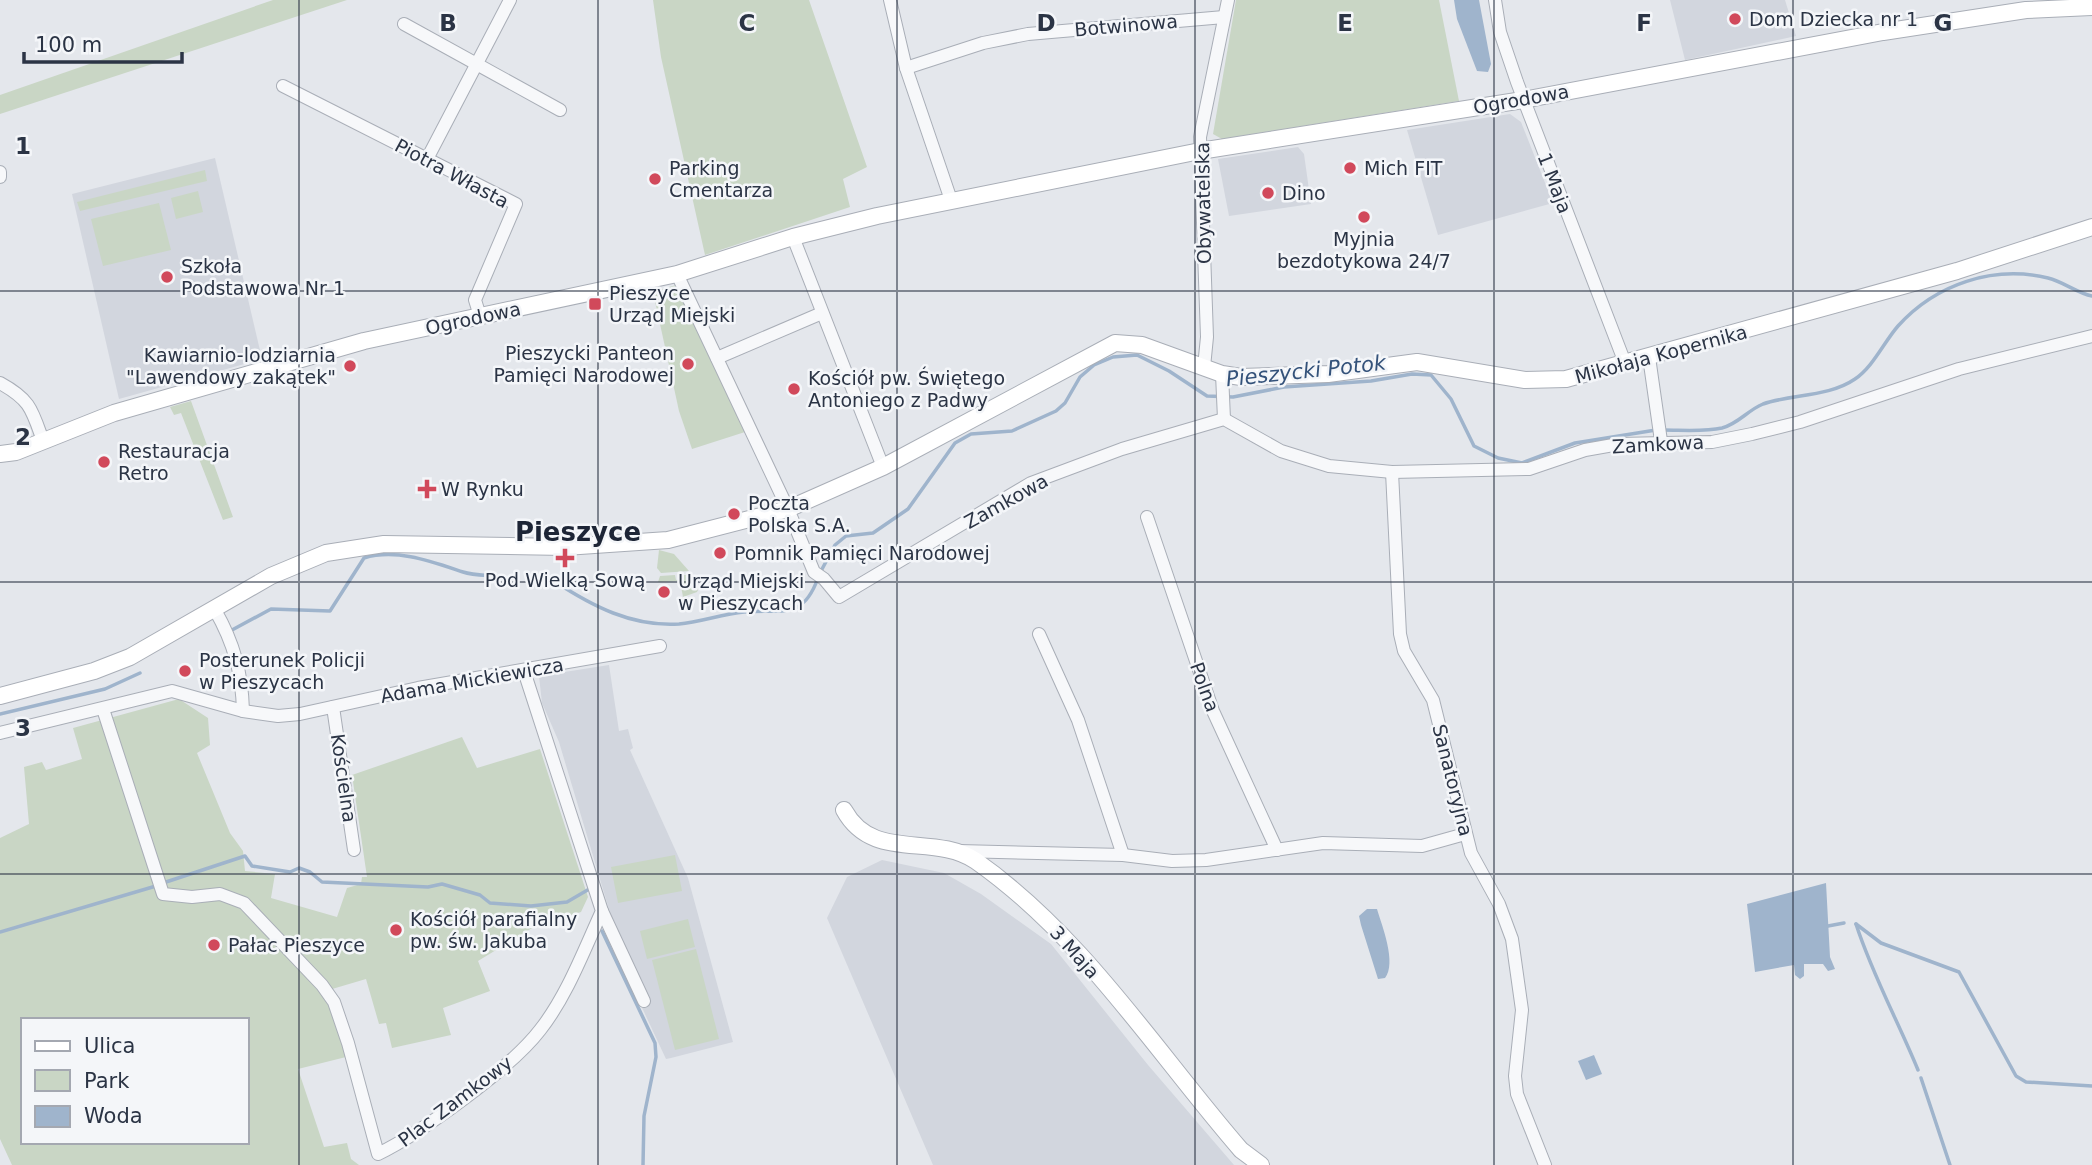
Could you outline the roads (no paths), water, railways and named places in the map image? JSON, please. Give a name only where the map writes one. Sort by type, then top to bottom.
[{"type":"street","points":[[427,159],[510,0]]},
{"type":"street","points":[[890,0],[906,68],[951,201]]},
{"type":"street","name":"Obywatelska","points":[[1204,367],[1207,337],[1200,151],[1228,0]]},
{"type":"street","name":"1 Maja","points":[[1495,0],[1500,32],[1524,100],[1625,363]]},
{"type":"street","name":"Ogrodowa","points":[[0,454],[43,442],[114,413],[364,341],[677,274],[793,237],[951,201],[1200,151],[1524,100],[1938,23],[2026,10],[2092,7]]},
{"type":"street","name":"Botwinowa","points":[[906,68],[983,43],[1028,34],[1224,17]]},
{"type":"street","points":[[404,24],[560,110]]},
{"type":"street","name":"Piotra Własta","points":[[283,86],[516,204],[475,300],[480,316]]},
{"type":"street","name":"Mikołaja Kopernika","points":[[0,696],[94,671],[130,657],[218,616],[300,562],[353,547],[384,544],[565,547],[679,538],[788,509],[883,467],[1115,343],[1142,345],[1222,374],[1290,376],[1417,362],[1546,381],[1583,377],[1957,271],[2092,227]]},
{"type":"street","points":[[793,237],[883,467]]},
{"type":"street","points":[[677,274],[788,509]]},
{"type":"street","points":[[717,358],[822,313]]},
{"type":"street","name":"Zamkowa","points":[[788,509],[819,575],[839,597],[1031,483],[1122,449],[1224,419],[1306,461],[1392,472],[1529,469],[1585,450],[1660,434],[1712,442],[1752,434],[1800,422],[1959,369],[2092,336]]},
{"type":"street","points":[[1649,357],[1660,434]]},
{"type":"street","points":[[1222,374],[1224,419]]},
{"type":"street","points":[[0,383],[21,395],[31,406],[43,442]]},
{"type":"street","name":"Sanatoryjna","points":[[1392,472],[1400,634],[1404,651],[1433,699],[1465,834],[1499,904],[1512,939],[1521,1010],[1515,1068],[1517,1094],[1545,1165]]},
{"type":"street","name":"Polna","points":[[1147,517],[1213,711],[1277,850]]},
{"type":"street","points":[[218,616],[231,638],[243,687],[243,710]]},
{"type":"street","points":[[1039,634],[1078,720],[1123,855]]},
{"type":"street","name":"Adama Mickiewicza","points":[[0,733],[172,691],[243,710],[278,716],[333,707],[430,685],[660,646]]},
{"type":"street","points":[[524,671],[602,911],[644,1001]]},
{"type":"street","name":"Kościelna","points":[[333,707],[354,850]]},
{"type":"street","name":"Plac Zamkowy","points":[[103,709],[163,894],[192,898],[220,894],[244,903],[323,985],[334,1002],[348,1043],[378,1154],[398,1144],[502,1068],[541,1029],[571,978],[602,911]]},
{"type":"street","name":"3 Maja","points":[[844,810],[852,825],[865,835],[956,851],[975,860],[1063,935],[1241,1150],[1261,1165]]},
{"type":"street","points":[[956,851],[1123,855],[1172,861],[1344,842],[1422,846],[1465,834]]},
{"type":"water","points":[[1454,0],[1479,0],[1491,64],[1488,72],[1477,71],[1457,19]]},
{"type":"water","points":[[1826,883],[1830,957],[1835,969],[1828,971],[1823,964],[1804,964],[1804,976],[1800,979],[1795,975],[1794,965],[1755,972],[1747,904]]},
{"type":"water","points":[[1367,909],[1377,909],[1385,934],[1390,963],[1385,978],[1378,979],[1361,925],[1359,916]]},
{"type":"water","points":[[1594,1055],[1602,1074],[1586,1080],[1578,1061]]},
{"type":"waterway","name":"Pieszycki Potok","points":[[1664,430],[1722,428],[1763,404],[1845,385],[1867,368],[1898,326],[1913,311],[1930,299],[1967,281],[1986,276],[2027,275],[2048,278],[2092,296]]},
{"type":"waterway","name":"Pieszycki Potok","points":[[821,571],[835,545],[846,536],[873,533],[908,509],[955,443],[971,434],[1012,431],[1056,411],[1065,403],[1080,377],[1094,365],[1113,357],[1137,355],[1169,371],[1207,396],[1233,397],[1284,387],[1371,381],[1412,374],[1431,375],[1451,399],[1474,446],[1498,458],[1522,463],[1575,443],[1656,430]]},
{"type":"waterway","name":"Pieszycki Potok","points":[[232,630],[271,609],[330,611],[364,558],[376,555],[402,555],[468,573],[502,577]]},
{"type":"waterway","name":"Pieszycki Potok","points":[[554,581],[613,613],[645,622],[679,624],[736,613],[789,610],[805,601],[818,578]]},
{"type":"waterway","name":"Pieszycki Potok","points":[[0,714],[105,689],[140,673]]},
{"type":"waterway","points":[[163,883],[245,856],[252,866],[290,872],[299,868],[310,872],[322,882],[428,887],[442,884],[480,895],[490,903],[531,906],[567,902],[591,888]]},
{"type":"waterway","points":[[0,932],[156,886]]},
{"type":"waterway","points":[[1828,926],[1844,923]]},
{"type":"waterway","points":[[1856,924],[1881,943],[1959,972],[2016,1076],[2026,1082],[2092,1086]]},
{"type":"waterway","points":[[1856,924],[1918,1070]]},
{"type":"waterway","points":[[602,931],[655,1043],[656,1057],[644,1116],[643,1165]]},
{"type":"waterway","points":[[1921,1078],[1950,1165]]},
{"type":"place","name":"Dom Dziecka nr 1","points":[[1735,19]]},
{"type":"place","name":"Mich FIT","points":[[1350,168]]},
{"type":"place","name":"Parking Cmentarza","points":[[655,179]]},
{"type":"place","name":"Dino","points":[[1268,193]]},
{"type":"place","name":"Myjnia bezdotykowa 24/7","points":[[1364,217]]},
{"type":"place","name":"Szkoła Podstawowa Nr 1","points":[[167,277]]},
{"type":"place","name":"Pieszyce Urząd Miejski","points":[[595,304]]},
{"type":"place","name":"Pieszycki Panteon Pamięci Narodowej","points":[[688,364]]},
{"type":"place","name":"Kawiarnio-lodziarnia \"Lawendowy zakątek\"","points":[[350,366]]},
{"type":"place","name":"Kościół pw. Świętego Antoniego z Padwy","points":[[794,389]]},
{"type":"place","name":"Restauracja Retro","points":[[104,462]]},
{"type":"place","name":"W Rynku","points":[[427,489]]},
{"type":"place","name":"Poczta Polska S.A.","points":[[734,514]]},
{"type":"place","name":"Pomnik Pamięci Narodowej","points":[[720,553]]},
{"type":"place","name":"Pod Wielką Sową","points":[[565,558]]},
{"type":"place","name":"Urząd Miejski w Pieszycach","points":[[664,592]]},
{"type":"place","name":"Posterunek Policji w Pieszycach","points":[[185,671]]},
{"type":"place","name":"Kościół parafialny pw. św. Jakuba","points":[[396,930]]},
{"type":"place","name":"Pałac Pieszyce","points":[[214,945]]},
{"type":"district","name":"Pieszyce","points":[[578,532]]}]
